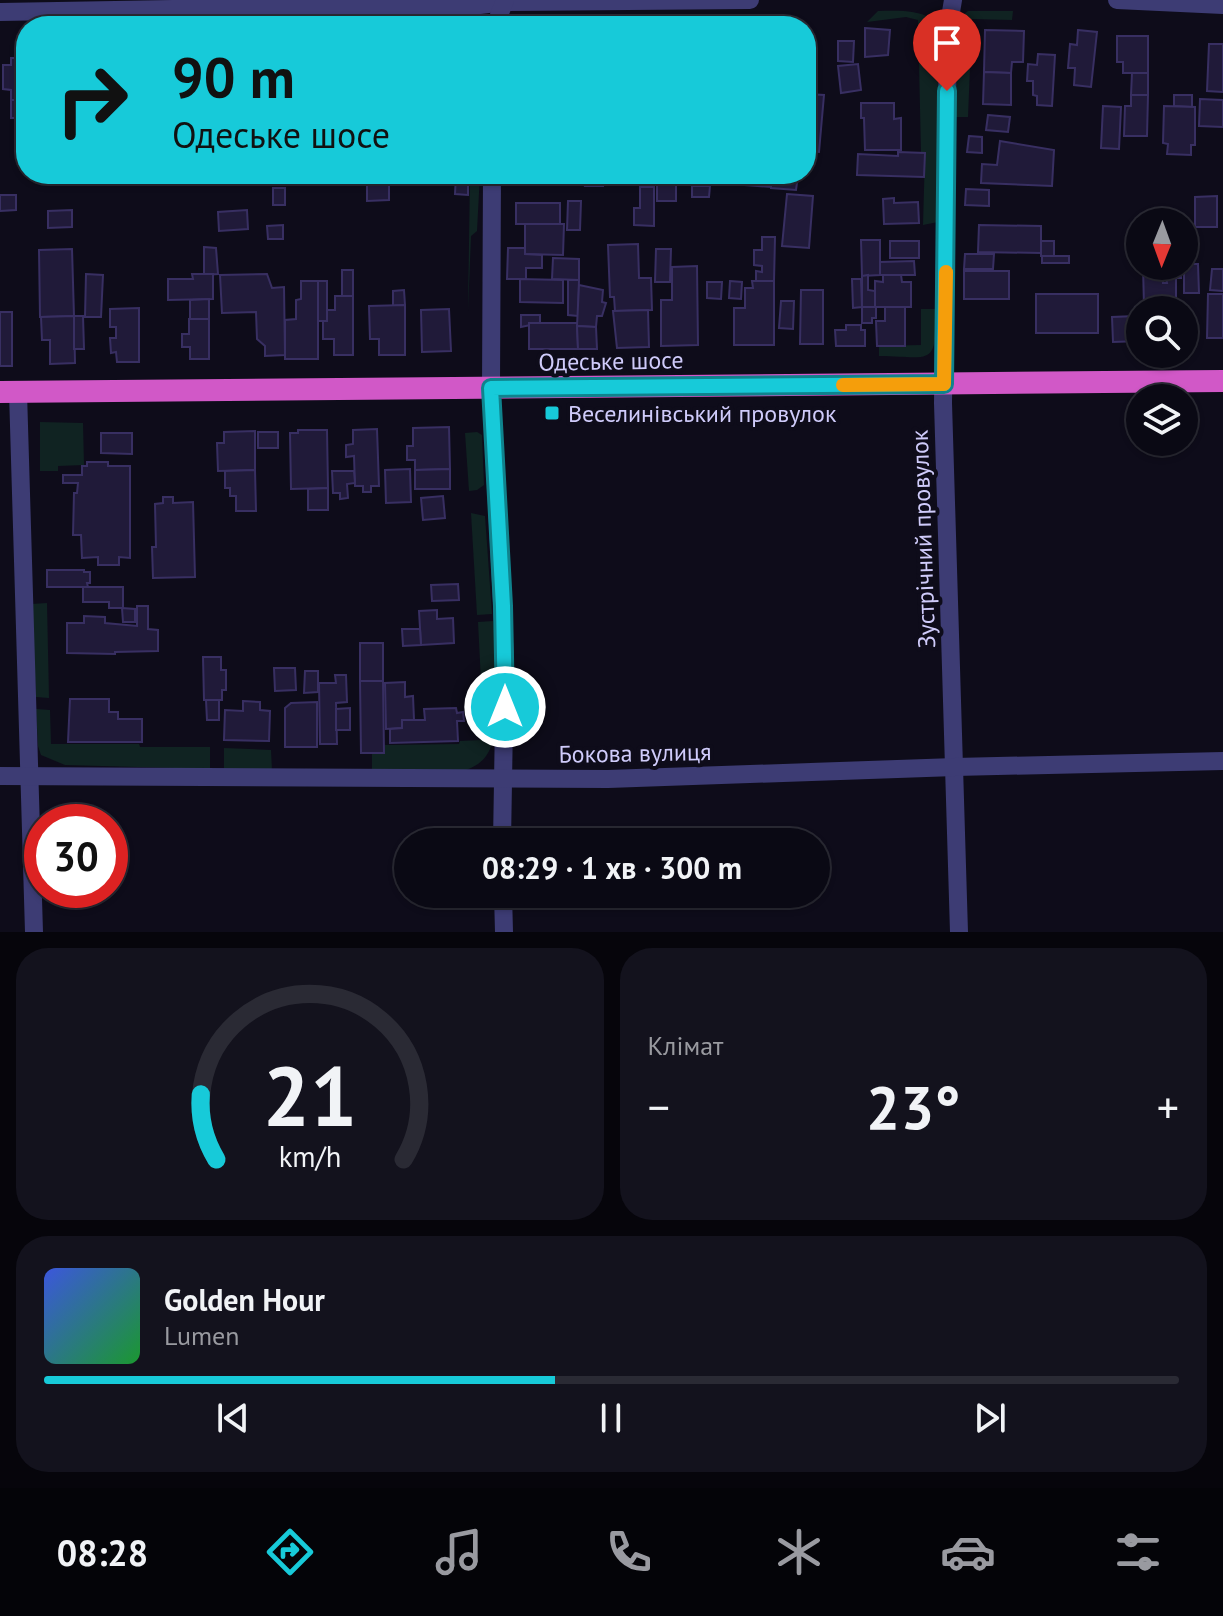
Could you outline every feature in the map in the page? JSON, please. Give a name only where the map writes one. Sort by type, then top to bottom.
[{"type":"highway","name":"Одеське шосе","points":[[9,392],[1223,381]]},
{"type":"street","points":[[0,12],[463,7],[505,1],[750,0]]},
{"type":"street","name":"Зустрічний провулок","points":[[953,0],[948,30],[944,384],[959,932]]},
{"type":"street","points":[[1117,0],[1223,5]]},
{"type":"street","points":[[492,184],[491,388],[503,606],[505,707],[502,828]]},
{"type":"street","points":[[9,392],[32,775],[34,932]]},
{"type":"street","name":"Бокова вулиця","points":[[0,776],[608,779],[1223,761]]},
{"type":"street","points":[[503,908],[504,932]]},
{"type":"green space","points":[[878,11],[912,12],[932,19],[939,76],[938,222],[923,225],[925,153],[921,152],[918,20],[906,17],[867,22]]},
{"type":"green space","points":[[968,11],[1013,11],[1012,20],[972,19],[968,117],[955,117],[958,19]]},
{"type":"green space","points":[[470,184],[479,184],[477,231],[471,236],[468,311]]},
{"type":"green space","points":[[921,309],[936,309],[935,341],[928,355],[879,356],[879,346],[921,345]]},
{"type":"green space","points":[[40,422],[83,423],[84,465],[58,466],[58,471],[40,471]]},
{"type":"green space","points":[[465,433],[482,435],[484,485],[469,491]]},
{"type":"green space","points":[[471,513],[485,516],[492,614],[477,615]]},
{"type":"green space","points":[[47,603],[49,698],[36,697],[31,604]]},
{"type":"green space","points":[[493,621],[497,654],[496,701],[482,701],[478,622]]},
{"type":"green space","points":[[36,709],[50,710],[51,744],[210,747],[210,769],[65,765],[41,755]]},
{"type":"green space","points":[[481,714],[495,714],[494,732],[491,748],[475,766],[466,770],[372,771],[372,754],[385,754],[385,745],[459,744],[460,741],[481,740]]},
{"type":"green space","points":[[224,748],[271,750],[272,770],[224,769]]},
{"type":"building","points":[[865,28],[890,30],[888,55],[865,57]]},
{"type":"building","points":[[985,30],[1024,31],[1023,62],[1012,62],[1011,73],[984,72]]},
{"type":"building","points":[[1078,30],[1097,32],[1091,87],[1074,85],[1075,68],[1068,68],[1070,44],[1077,45]]},
{"type":"building","points":[[1117,36],[1148,36],[1148,73],[1123,73],[1123,62],[1117,62]]},
{"type":"building","points":[[838,41],[854,41],[853,62],[838,61]]},
{"type":"building","points":[[1209,44],[1223,44],[1223,92],[1207,91]]},
{"type":"building","points":[[1038,54],[1055,55],[1052,106],[1037,105],[1033,81],[1027,81],[1028,64],[1037,65]]},
{"type":"building","points":[[11,58],[16,58],[16,100],[11,100],[11,90],[3,89],[3,65],[11,65]]},
{"type":"building","points":[[858,64],[861,90],[841,93],[838,66]]},
{"type":"building","points":[[984,72],[1011,73],[1011,105],[983,104]]},
{"type":"building","points":[[1132,73],[1148,73],[1148,95],[1131,95]]},
{"type":"building","points":[[816,95],[824,95],[819,152],[816,152]]},
{"type":"building","points":[[1131,95],[1148,95],[1147,136],[1124,136],[1125,106],[1131,106]]},
{"type":"building","points":[[1174,95],[1192,95],[1192,107],[1174,106]]},
{"type":"building","points":[[1200,99],[1223,100],[1223,127],[1199,126]]},
{"type":"building","points":[[11,100],[16,100],[16,118],[11,118]]},
{"type":"building","points":[[861,103],[894,103],[894,119],[901,118],[901,150],[865,150]]},
{"type":"building","points":[[1103,106],[1121,107],[1119,149],[1101,148]]},
{"type":"building","points":[[1164,106],[1195,107],[1195,145],[1191,145],[1191,155],[1167,154],[1168,144],[1163,143]]},
{"type":"building","points":[[988,115],[1010,117],[1008,132],[986,130]]},
{"type":"building","points":[[969,136],[982,137],[982,153],[967,152]]},
{"type":"building","points":[[1000,141],[1054,150],[1052,186],[981,183],[982,164],[997,165]]},
{"type":"building","points":[[898,152],[925,153],[924,177],[857,175],[858,154],[898,156]]},
{"type":"building","points":[[367,184],[389,184],[389,200],[367,201]]},
{"type":"building","points":[[456,184],[468,184],[468,195],[455,194]]},
{"type":"building","points":[[771,184],[771,187],[745,185]]},
{"type":"building","points":[[771,184],[797,184],[796,190],[771,188]]},
{"type":"building","points":[[657,185],[676,185],[676,201],[657,201]]},
{"type":"building","points":[[692,186],[710,186],[709,197],[692,197]]},
{"type":"building","points":[[640,187],[654,187],[654,226],[634,225],[634,208],[640,208]]},
{"type":"building","points":[[273,188],[285,188],[285,205],[273,205]]},
{"type":"building","points":[[966,189],[989,190],[989,206],[965,205]]},
{"type":"building","points":[[787,194],[813,196],[809,248],[782,246]]},
{"type":"building","points":[[0,195],[16,195],[16,210],[0,211]]},
{"type":"building","points":[[1217,196],[1217,227],[1198,227],[1195,197]]},
{"type":"building","points":[[894,198],[894,203],[918,202],[919,223],[884,224],[883,199]]},
{"type":"building","points":[[568,201],[581,201],[580,230],[567,230]]},
{"type":"building","points":[[516,203],[560,203],[560,224],[516,224]]},
{"type":"building","points":[[72,210],[72,227],[48,228],[48,211]]},
{"type":"building","points":[[247,210],[248,229],[219,231],[218,212]]},
{"type":"building","points":[[525,224],[564,224],[563,255],[525,254]]},
{"type":"building","points":[[283,225],[283,239],[268,239],[267,226]]},
{"type":"building","points":[[979,225],[1041,226],[1041,253],[978,252]]},
{"type":"building","points":[[762,237],[775,237],[774,281],[756,281],[756,271],[762,272],[762,266],[754,265],[754,250],[762,250]]},
{"type":"building","points":[[861,240],[880,240],[880,275],[862,276]]},
{"type":"building","points":[[890,241],[919,241],[919,258],[890,258]]},
{"type":"building","points":[[1041,241],[1054,241],[1054,256],[1041,256]]},
{"type":"building","points":[[638,244],[639,278],[651,278],[652,310],[615,311],[614,297],[610,297],[608,245]]},
{"type":"building","points":[[204,247],[216,248],[218,274],[204,275]]},
{"type":"building","points":[[508,248],[525,248],[525,254],[542,255],[542,268],[526,268],[526,279],[507,279]]},
{"type":"building","points":[[72,249],[74,316],[40,317],[39,250]]},
{"type":"building","points":[[656,249],[671,249],[670,282],[655,282]]},
{"type":"building","points":[[965,254],[994,254],[993,269],[964,269]]},
{"type":"building","points":[[1042,256],[1069,256],[1069,263],[1042,263]]},
{"type":"building","points":[[553,258],[579,259],[579,280],[552,279]]},
{"type":"building","points":[[914,261],[915,275],[880,275],[880,262]]},
{"type":"building","points":[[1198,264],[1199,293],[1184,293],[1184,280],[1198,280]]},
{"type":"building","points":[[697,266],[698,345],[661,346],[661,300],[672,300],[672,267]]},
{"type":"building","points":[[1212,269],[1223,269],[1223,291],[1210,290]]},
{"type":"building","points":[[342,270],[353,270],[353,296],[342,296]]},
{"type":"building","points":[[964,271],[1009,271],[1009,299],[964,299]]},
{"type":"building","points":[[86,274],[103,275],[101,317],[85,317]]},
{"type":"building","points":[[192,274],[213,274],[213,299],[168,300],[168,279],[193,279]]},
{"type":"building","points":[[267,274],[272,288],[284,287],[285,355],[265,356],[265,346],[257,339],[256,312],[222,313],[220,275]]},
{"type":"building","points":[[868,275],[868,290],[875,291],[875,307],[862,307],[862,276]]},
{"type":"building","points":[[883,275],[901,275],[902,282],[911,282],[911,307],[875,307],[875,281],[883,282]]},
{"type":"building","points":[[520,279],[563,280],[563,303],[520,302]]},
{"type":"building","points":[[852,279],[861,279],[862,307],[853,308]]},
{"type":"building","points":[[568,280],[579,280],[578,316],[568,315]]},
{"type":"building","points":[[1143,280],[1163,280],[1167,283],[1166,280],[1176,280],[1176,296],[1144,296]]},
{"type":"building","points":[[301,281],[318,281],[318,359],[285,359],[285,320],[296,319],[296,300],[301,299]]},
{"type":"building","points":[[318,281],[327,281],[327,321],[318,321]]},
{"type":"building","points":[[730,281],[742,282],[741,299],[729,298]]},
{"type":"building","points":[[752,281],[774,281],[774,345],[734,345],[734,308],[745,308],[745,288],[753,288]]},
{"type":"building","points":[[707,282],[722,282],[721,299],[707,298]]},
{"type":"building","points":[[579,285],[603,290],[602,302],[606,303],[602,316],[597,316],[596,327],[577,326]]},
{"type":"building","points":[[404,290],[405,305],[393,306],[393,291]]},
{"type":"building","points":[[801,290],[823,290],[823,344],[800,344]]},
{"type":"building","points":[[1036,294],[1098,294],[1098,333],[1036,333]]},
{"type":"building","points":[[1208,294],[1223,294],[1223,338],[1207,338]]},
{"type":"building","points":[[335,296],[353,296],[353,355],[334,355],[334,339],[323,339],[323,321],[327,321],[327,310],[335,310]]},
{"type":"building","points":[[209,299],[209,319],[190,319],[190,300]]},
{"type":"building","points":[[781,301],[794,301],[793,329],[779,328]]},
{"type":"building","points":[[405,305],[405,355],[379,355],[379,339],[370,339],[369,306]]},
{"type":"building","points":[[862,307],[876,307],[876,318],[872,318],[872,323],[862,323]]},
{"type":"building","points":[[885,307],[905,307],[905,346],[877,346],[876,321],[885,321]]},
{"type":"building","points":[[139,308],[139,362],[117,362],[116,352],[111,353],[110,338],[116,338],[116,327],[110,327],[110,309]]},
{"type":"building","points":[[449,309],[451,351],[422,352],[421,310]]},
{"type":"building","points":[[648,310],[649,347],[617,348],[613,311]]},
{"type":"building","points":[[0,312],[12,312],[12,366],[0,366]]},
{"type":"building","points":[[521,315],[540,315],[540,323],[521,327]]},
{"type":"building","points":[[74,316],[75,363],[50,364],[50,340],[42,340],[41,317]]},
{"type":"building","points":[[74,316],[83,316],[84,349],[74,349]]},
{"type":"building","points":[[1126,316],[1126,342],[1113,342],[1112,317]]},
{"type":"building","points":[[189,319],[209,319],[209,359],[190,359],[190,347],[182,347],[182,334],[189,334]]},
{"type":"building","points":[[529,323],[577,323],[578,349],[529,349]]},
{"type":"building","points":[[846,325],[861,325],[861,330],[865,330],[865,346],[836,346],[835,330],[846,330]]},
{"type":"building","points":[[577,326],[596,327],[597,349],[578,349]]},
{"type":"building","points":[[449,427],[450,469],[415,470],[415,460],[407,460],[407,446],[413,446],[413,428]]},
{"type":"building","points":[[377,429],[379,486],[371,486],[371,492],[363,492],[363,486],[355,486],[354,456],[346,457],[346,445],[353,444],[353,430]]},
{"type":"building","points":[[298,430],[327,430],[328,488],[291,489],[290,433],[298,433]]},
{"type":"building","points":[[255,431],[255,470],[218,471],[217,443],[224,443],[224,432]]},
{"type":"building","points":[[258,432],[278,432],[278,448],[258,448]]},
{"type":"building","points":[[101,433],[132,433],[132,454],[101,453]]},
{"type":"building","points":[[87,462],[130,466],[130,558],[119,557],[119,565],[98,565],[98,557],[82,558],[81,535],[73,535],[74,493],[77,493],[78,483],[63,483],[63,475],[82,475],[82,466],[87,466]]},
{"type":"building","points":[[410,469],[411,502],[386,503],[385,470]]},
{"type":"building","points":[[450,469],[450,489],[415,489],[415,470]]},
{"type":"building","points":[[255,470],[256,511],[236,511],[236,496],[230,496],[230,488],[225,488],[225,471]]},
{"type":"building","points":[[332,471],[354,471],[355,483],[347,484],[348,498],[340,499],[340,493],[333,493]]},
{"type":"building","points":[[328,488],[328,510],[308,510],[308,489]]},
{"type":"building","points":[[443,496],[445,518],[423,520],[421,498]]},
{"type":"building","points":[[163,497],[173,497],[173,503],[193,502],[195,577],[153,578],[155,504],[163,503]]},
{"type":"building","points":[[47,570],[84,570],[90,572],[90,583],[87,583],[88,587],[47,587]]},
{"type":"building","points":[[458,584],[459,600],[432,601],[431,585]]},
{"type":"building","points":[[83,587],[123,587],[123,608],[109,608],[109,602],[83,602]]},
{"type":"building","points":[[137,606],[148,606],[148,629],[158,630],[158,651],[67,653],[67,623],[84,623],[84,616],[105,617],[105,623],[137,626]]},
{"type":"building","points":[[122,608],[135,609],[135,622],[123,622]]},
{"type":"building","points":[[437,610],[437,619],[453,618],[454,643],[421,645],[419,611]]},
{"type":"building","points":[[402,629],[420,629],[421,645],[403,646]]},
{"type":"building","points":[[360,643],[383,643],[383,681],[360,681]]},
{"type":"building","points":[[203,657],[221,657],[221,670],[226,670],[226,690],[222,690],[222,700],[204,700]]},
{"type":"building","points":[[274,668],[295,668],[296,690],[275,691]]},
{"type":"building","points":[[305,671],[318,671],[318,692],[304,693]]},
{"type":"building","points":[[335,675],[346,675],[347,702],[336,703],[337,744],[320,744],[319,683],[336,683]]},
{"type":"building","points":[[360,681],[383,681],[384,753],[361,753]]},
{"type":"building","points":[[405,682],[405,697],[413,696],[414,720],[402,720],[402,728],[386,729],[385,683]]},
{"type":"building","points":[[70,699],[109,699],[109,712],[118,712],[118,719],[142,719],[142,742],[68,742]]},
{"type":"building","points":[[206,700],[219,700],[219,720],[207,720]]},
{"type":"building","points":[[243,701],[260,702],[260,710],[270,711],[269,741],[224,740],[225,710],[243,711]]},
{"type":"building","points":[[317,702],[317,747],[285,747],[285,708],[291,703]]},
{"type":"building","points":[[350,708],[350,730],[336,730],[336,709]]},
{"type":"building","points":[[456,708],[457,713],[463,712],[464,721],[457,721],[458,741],[390,743],[390,729],[402,728],[402,720],[425,720],[424,709]]},
{"type":"slow traffic","points":[[843,385],[944,384],[946,272]]},
{"type":"place","name":"Веселинівський провулок","points":[[552,413]]},
{"type":"route","points":[[505,707],[503,606],[491,388],[944,384],[947,91]]}]
